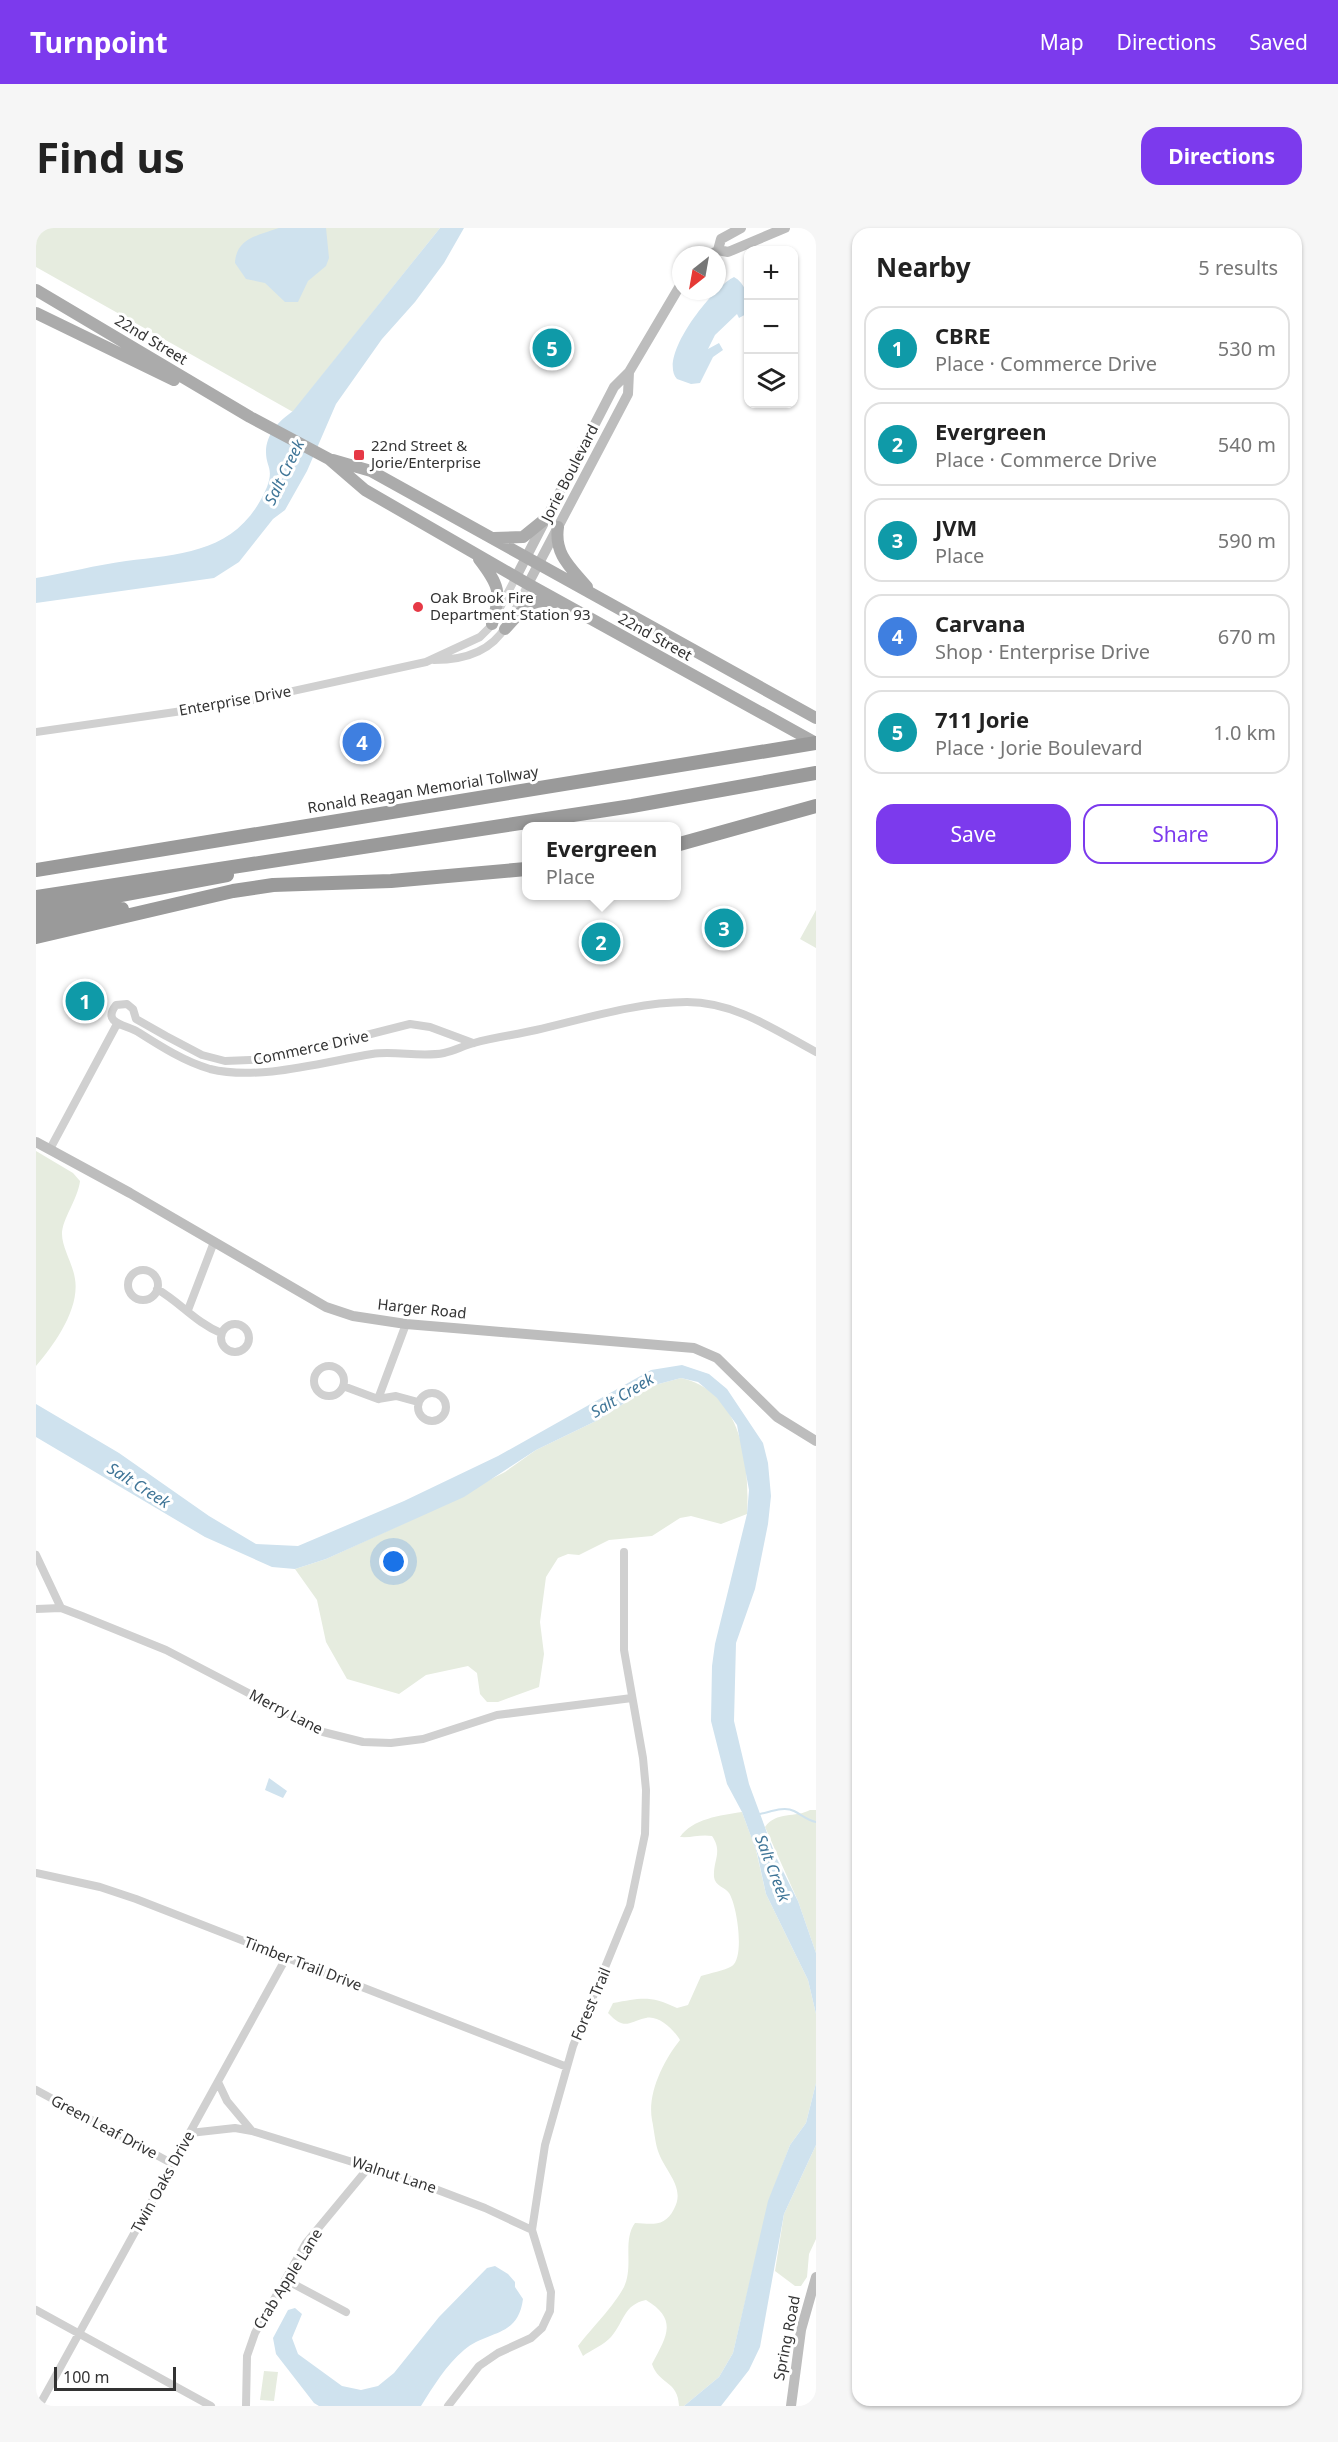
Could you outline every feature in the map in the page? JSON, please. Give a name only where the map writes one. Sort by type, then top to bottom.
[{"type":"highway","name":"Ronald Reagan Memorial Tollway","points":[[36,870],[816,743]]},
{"type":"highway","points":[[523,822],[632,806],[816,773]]},
{"type":"highway","points":[[681,844],[816,806]]},
{"type":"highway","points":[[36,897],[522,822]]},
{"type":"highway","points":[[36,912],[230,874],[259,861]]},
{"type":"highway","points":[[36,923],[273,885],[391,881],[522,869]]},
{"type":"highway","points":[[36,937],[233,891]]},
{"type":"main road","name":"22nd Street","points":[[41,293],[250,417]]},
{"type":"main road","name":"22nd Street","points":[[36,312],[250,417],[329,459],[371,471],[816,718]]},
{"type":"main road","name":"22nd Street","points":[[329,459],[365,490],[528,584],[816,743]]},
{"type":"main road","points":[[493,538],[523,537],[544,520]]},
{"type":"main road","points":[[558,527],[556,543],[569,566],[594,594]]},
{"type":"main road","points":[[474,553],[496,581],[499,601],[492,624]]},
{"type":"main road","points":[[505,629],[526,607],[541,599],[564,604]]},
{"type":"street","points":[[718,246],[721,239],[741,228]]},
{"type":"street","points":[[726,252],[747,241],[785,228]]},
{"type":"street","points":[[36,312],[41,293]]},
{"type":"street","name":"Jorie Boulevard","points":[[516,577],[614,387],[628,372],[672,299]]},
{"type":"street","name":"Jorie Boulevard","points":[[528,584],[628,394],[628,372]]},
{"type":"street","name":"Enterprise Drive","points":[[433,660],[480,637],[492,624],[516,577]]},
{"type":"street","name":"Enterprise Drive","points":[[36,732],[238,703],[433,660],[451,660],[486,648],[505,629],[528,584]]},
{"type":"street","name":"Commerce Drive","points":[[473,1043],[430,1027],[410,1024],[294,1054],[235,1062],[212,1059],[166,1036],[136,1019],[133,1009],[127,1004],[119,1004],[113,1008],[112,1019],[117,1024],[131,1027],[196,1064],[225,1072],[290,1068],[376,1053],[430,1055],[446,1053],[473,1043],[653,1005],[688,1002],[738,1011],[816,1052]]},
{"type":"street","name":"Commerce Drive","points":[[50,1149],[93,1074],[117,1024]]},
{"type":"street","name":"Harger Road","points":[[36,1142],[326,1307],[354,1316],[406,1324],[694,1348],[717,1358],[777,1417],[816,1441]]},
{"type":"street","points":[[188,1310],[214,1242]]},
{"type":"street","points":[[157,1289],[188,1310],[193,1319],[221,1333]]},
{"type":"street","points":[[378,1399],[406,1324]]},
{"type":"street","points":[[343,1386],[378,1399],[396,1396],[418,1402]]},
{"type":"street","name":"Forest Trail","points":[[448,2406],[479,2366],[498,2353],[531,2338],[547,2320],[551,2292],[532,2230],[545,2145],[567,2067],[624,1924],[642,1856],[646,1790],[624,1650],[624,1552]]},
{"type":"street","points":[[36,1555],[61,1608]]},
{"type":"street","name":"Merry Lane","points":[[36,1609],[61,1608],[166,1650],[323,1732],[354,1740],[403,1742],[423,1739],[497,1715],[632,1698]]},
{"type":"street","name":"Timber Trail Drive","points":[[36,1873],[100,1887],[567,2067]]},
{"type":"street","name":"Twin Oaks Drive","points":[[39,2406],[286,1958]]},
{"type":"street","points":[[218,2082],[227,2100],[252,2131]]},
{"type":"street","name":"Green Leaf Drive","points":[[36,2090],[173,2164]]},
{"type":"street","name":"Walnut Lane","points":[[190,2133],[235,2128],[252,2131],[369,2167],[471,2202],[532,2230]]},
{"type":"street","name":"Crab Apple Lane","points":[[246,2406],[249,2348],[306,2243],[369,2167]]},
{"type":"street","name":"Spring Road","points":[[791,2406],[801,2330],[816,2277]]},
{"type":"street","points":[[286,2280],[346,2312]]},
{"type":"street","points":[[36,2310],[211,2406]]},
{"type":"shaded area","points":[[36,228],[440,228],[293,412],[36,267]]},
{"type":"shaded area","points":[[816,910],[816,948],[800,939]]},
{"type":"shaded area","points":[[36,1151],[73,1173],[80,1181],[62,1234],[75,1279],[74,1302],[58,1337],[36,1366]]},
{"type":"shaded area","points":[[681,1378],[701,1385],[717,1397],[729,1413],[738,1431],[746,1473],[747,1514],[721,1524],[691,1516],[680,1518],[652,1536],[609,1540],[579,1555],[568,1554],[558,1558],[546,1577],[540,1622],[544,1654],[539,1687],[498,1702],[487,1702],[480,1694],[477,1673],[468,1666],[426,1675],[399,1694],[347,1679],[326,1642],[317,1600],[295,1569],[326,1559],[409,1521],[505,1472],[536,1450],[598,1420],[651,1386]]},
{"type":"shaded area","points":[[816,1810],[816,1953],[798,1901],[765,1827],[780,1817]]},
{"type":"shaded area","points":[[742,1812],[756,1850],[766,1894],[808,1980],[816,2014],[816,2083],[806,2123],[790,2145],[769,2201],[733,2353],[719,2377],[684,2406],[679,2406],[675,2391],[659,2376],[652,2364],[667,2329],[663,2315],[646,2300],[638,2302],[625,2314],[616,2331],[605,2342],[583,2356],[578,2346],[624,2287],[628,2271],[629,2238],[635,2223],[653,2224],[667,2219],[674,2209],[678,2194],[657,2147],[651,2110],[658,2077],[680,2040],[670,2028],[656,2019],[646,2018],[623,2024],[608,2013],[613,2003],[638,1999],[652,1999],[677,2008],[688,2005],[701,1976],[729,1968],[736,1961],[739,1942],[737,1919],[729,1893],[718,1884],[714,1877],[717,1852],[715,1842],[712,1836],[680,1837],[699,1822],[716,1816]]},
{"type":"shaded area","points":[[816,2145],[816,2239],[809,2254],[807,2277],[801,2286],[795,2286],[775,2271],[784,2214]]},
{"type":"shaded area","points":[[264,2371],[278,2372],[274,2401],[260,2400]]},
{"type":"water","points":[[279,228],[326,228],[329,258],[326,266],[308,281],[298,302],[285,302],[265,283],[246,279],[235,263],[239,248],[244,243]]},
{"type":"water","name":"Salt Creek","points":[[440,228],[464,228],[444,263],[415,302],[382,339],[336,404],[307,471],[285,510],[273,519],[239,562],[214,578],[36,603],[36,578],[190,551],[226,537],[242,525],[256,508],[269,481],[267,445],[274,429],[293,411]]},
{"type":"water","points":[[734,277],[742,284],[744,315],[739,318],[737,314],[715,335],[708,349],[719,343],[723,350],[713,357],[700,383],[691,384],[677,379],[673,369],[681,340],[708,300],[726,300],[726,282]]},
{"type":"water","name":"Salt Creek","points":[[682,1365],[709,1374],[727,1389],[763,1443],[768,1463],[771,1496],[768,1524],[755,1589],[736,1643],[734,1721],[749,1784],[776,1857],[798,1901],[816,1953],[816,2014],[808,1980],[766,1894],[757,1853],[742,1812],[727,1784],[711,1721],[712,1666],[715,1644],[747,1514],[749,1490],[737,1425],[717,1398],[698,1382],[681,1378],[651,1386],[598,1420],[536,1450],[464,1497],[326,1559],[295,1569],[272,1567],[205,1537],[36,1437],[36,1404],[119,1453],[209,1516],[256,1544],[298,1546],[404,1501],[498,1456],[651,1370]]},
{"type":"water","points":[[269,1778],[287,1791],[283,1798],[265,1790]]},
{"type":"water","points":[[816,2083],[816,2145],[784,2214],[760,2347],[749,2370],[721,2406],[684,2406],[719,2377],[733,2353],[768,2201],[790,2145],[806,2123]]},
{"type":"water","points":[[495,2266],[508,2274],[515,2282],[515,2287],[523,2299],[520,2312],[515,2321],[501,2332],[473,2344],[457,2356],[440,2376],[421,2406],[319,2406],[314,2403],[276,2354],[273,2338],[288,2310],[295,2308],[302,2314],[292,2338],[298,2354],[342,2386],[361,2390],[378,2386],[394,2373],[439,2317],[487,2268]]},
{"type":"waterway","points":[[760,1814],[786,1809],[816,1822]]},
{"type":"place","name":"711 Jorie","points":[[552,348]]},
{"type":"place","name":"22nd Street & Jorie/Enterprise","points":[[359,455]]},
{"type":"place","name":"Oak Brook Fire Department Station 93","points":[[418,607]]},
{"type":"place","name":"Carvana","points":[[362,742]]},
{"type":"place","name":"JVM","points":[[724,928]]},
{"type":"place","name":"Evergreen","points":[[601,942]]},
{"type":"place","name":"CBRE","points":[[85,1001]]}]
